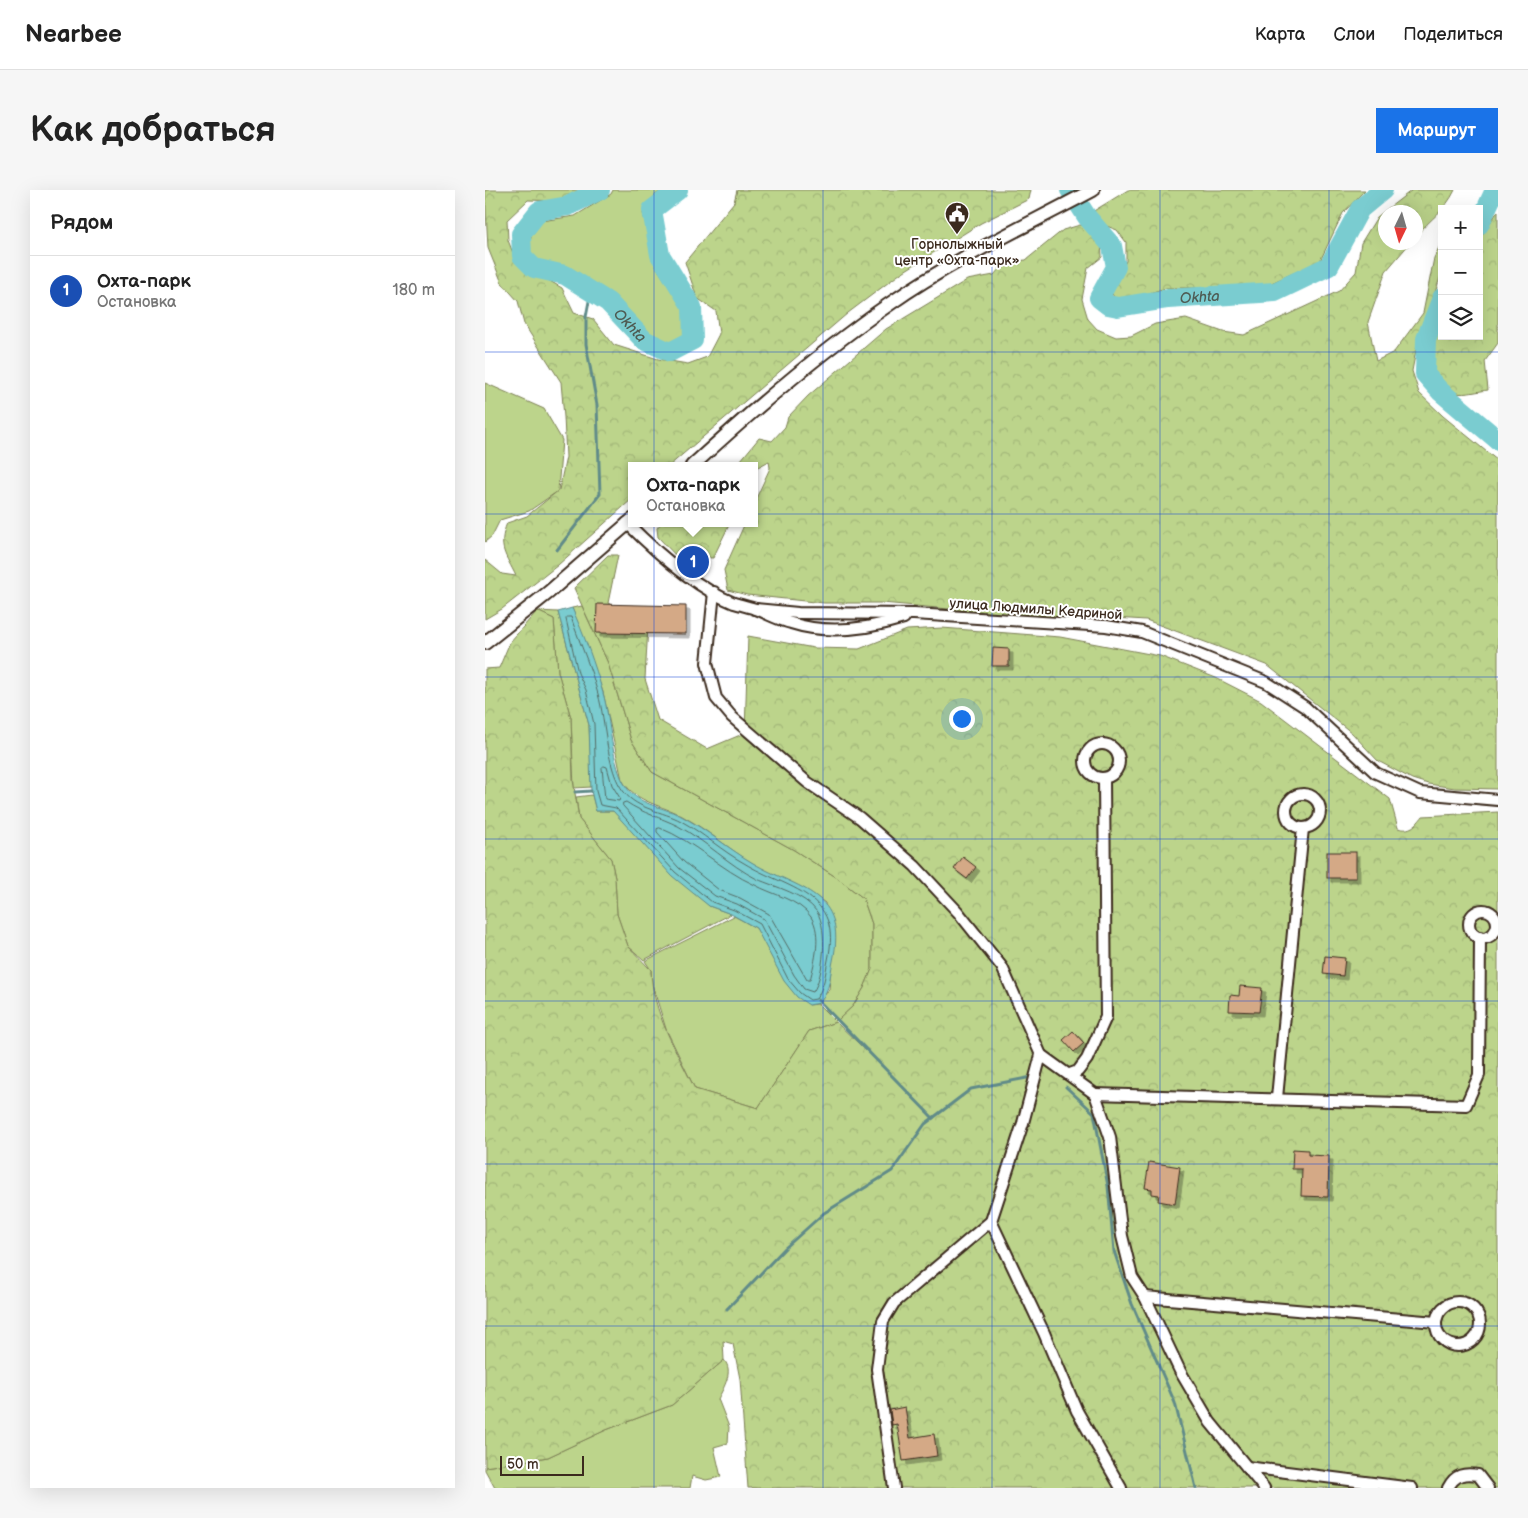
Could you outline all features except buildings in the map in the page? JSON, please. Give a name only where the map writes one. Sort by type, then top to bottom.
[{"type":"street","points":[[697,462],[843,338],[893,302],[944,271],[1093,190]]},
{"type":"street","points":[[485,643],[549,592],[628,523]]},
{"type":"street","name":"улица Людмилы Кедриной","points":[[635,527],[651,547],[714,592],[733,602],[792,624],[816,628],[877,626],[914,614]]},
{"type":"street","points":[[714,592],[707,663],[715,698],[732,717],[807,782],[860,818],[915,866],[958,912],[1002,967],[1041,1055],[1070,1074],[1095,1094],[1110,1137],[1122,1236],[1132,1277],[1145,1297],[1181,1371],[1210,1422],[1264,1488]]},
{"type":"street","name":"улица Людмилы Кедриной","points":[[755,609],[798,613],[914,614],[1105,626],[1142,632],[1266,682],[1305,707],[1376,773],[1420,793],[1498,800]]},
{"type":"street","points":[[1070,1074],[1078,1071],[1087,1059],[1106,1017],[1104,778]]},
{"type":"street","points":[[1277,1098],[1303,828]]},
{"type":"street","points":[[1095,1094],[1466,1105],[1479,1075],[1480,938]]},
{"type":"street","points":[[894,1488],[877,1369],[883,1321],[894,1303],[991,1221],[1023,1123],[1041,1055]]},
{"type":"street","points":[[991,1221],[1044,1333],[1077,1411],[1121,1488]]},
{"type":"street","points":[[1145,1297],[1436,1322]]},
{"type":"street","points":[[1460,1302],[1471,1305],[1479,1314],[1481,1326],[1477,1337],[1468,1344],[1457,1346],[1445,1342],[1438,1334],[1436,1322],[1440,1311],[1449,1304],[1460,1302]]},
{"type":"street","points":[[1247,1467],[1412,1488]]},
{"type":"street","points":[[1448,1488],[1453,1479],[1465,1473],[1478,1476],[1488,1488]]},
{"type":"green space","points":[[485,190],[582,190],[563,201],[528,200],[507,220],[508,240],[514,256],[525,267],[562,288],[574,313],[593,319],[614,345],[658,359],[688,364],[707,357],[719,334],[716,311],[697,298],[685,262],[734,202],[737,190],[1031,190],[1029,199],[981,223],[901,273],[848,313],[674,462],[628,462],[628,503],[558,565],[502,609],[485,619],[485,560],[502,574],[516,576],[504,551],[503,539],[507,523],[527,516],[559,490],[566,457],[561,382],[524,324],[518,301],[502,283],[488,248]]},
{"type":"green space","points":[[613,190],[663,190],[655,195],[643,213],[655,265],[684,310],[686,338],[670,344],[649,333],[613,296],[563,269],[537,262],[528,252],[531,237],[541,221],[575,216],[611,194]]},
{"type":"green space","points":[[1128,190],[1365,190],[1343,213],[1320,261],[1269,284],[1232,288],[1166,288],[1116,300],[1110,291],[1126,261],[1126,242],[1117,230],[1104,225],[1092,212]]},
{"type":"green space","points":[[1412,190],[1455,190],[1445,205],[1438,205],[1438,213],[1423,229],[1423,205],[1393,205]]},
{"type":"green space","points":[[1498,211],[1498,343],[1485,361],[1488,390],[1457,393],[1446,387],[1438,379],[1434,370],[1432,348],[1438,326],[1438,340],[1483,340],[1483,233]]},
{"type":"green space","points":[[1378,216],[1378,250],[1404,250],[1386,271],[1368,322],[1376,361],[1394,352],[1423,313],[1434,258],[1438,250],[1438,284],[1417,345],[1412,371],[1419,393],[1443,416],[1498,461],[1498,789],[1455,788],[1428,784],[1412,779],[1378,761],[1352,733],[1267,665],[1146,620],[1100,617],[1049,618],[882,603],[824,603],[747,595],[728,590],[724,570],[743,527],[758,527],[758,494],[770,468],[769,461],[758,467],[758,462],[739,462],[759,438],[772,441],[785,427],[788,417],[808,396],[886,329],[967,280],[994,275],[1005,262],[1026,260],[1063,230],[1080,225],[1091,228],[1101,241],[1102,257],[1088,268],[1082,299],[1088,319],[1097,329],[1116,337],[1131,336],[1155,324],[1186,319],[1223,332],[1244,335],[1339,291],[1356,272],[1361,243]]},
{"type":"green space","points":[[485,383],[544,409],[562,440],[558,491],[529,511],[500,520],[492,536],[485,542]]},
{"type":"green space","points":[[728,527],[713,558],[697,557],[687,561],[680,560],[658,537],[657,528]]},
{"type":"green space","points":[[608,555],[618,555],[608,603],[648,626],[645,679],[658,720],[707,749],[745,733],[748,636],[814,648],[859,649],[907,630],[942,628],[1060,637],[1160,656],[1216,678],[1261,701],[1390,799],[1398,828],[1409,828],[1415,825],[1423,816],[1498,812],[1498,1488],[748,1488],[740,1379],[733,1344],[723,1341],[724,1360],[672,1405],[606,1430],[548,1457],[485,1467],[485,669],[499,668],[510,642],[537,611],[554,619],[558,672],[571,718],[573,780],[579,819],[611,859],[615,878],[617,914],[628,946],[651,970],[652,986],[661,1016],[673,1046],[695,1089],[758,1108],[809,1031],[836,1022],[877,1061],[838,1020],[853,1006],[864,988],[872,969],[872,924],[863,898],[836,877],[794,850],[652,772],[631,740],[608,663],[574,588]]},
{"type":"green space","points":[[582,606],[608,663],[631,740],[652,772],[794,850],[836,877],[863,898],[872,924],[872,969],[864,988],[853,1006],[838,1020],[820,1002],[829,989],[831,970],[825,903],[802,888],[751,862],[684,817],[642,799],[628,788],[622,780],[603,692],[572,608]]},
{"type":"green space","points":[[537,611],[558,612],[589,725],[592,787],[574,788],[571,718],[558,672],[554,619]]},
{"type":"green space","points":[[592,795],[596,811],[613,811],[709,906],[731,914],[644,960],[628,946],[617,914],[615,878],[611,859],[579,819],[576,797]]},
{"type":"green space","points":[[734,916],[756,928],[809,1005],[818,1004],[836,1022],[809,1031],[758,1108],[695,1089],[666,1029],[652,984],[651,970],[645,961]]},
{"type":"green space","points":[[724,1360],[727,1364],[728,1374],[718,1399],[729,1427],[728,1443],[714,1447],[721,1477],[706,1480],[692,1476],[690,1488],[495,1488],[485,1470],[485,1467],[548,1457],[606,1430],[672,1405]]},
{"type":"water","points":[[572,608],[600,682],[618,768],[622,779],[632,794],[639,799],[683,817],[753,863],[802,887],[816,896],[826,906],[833,920],[836,938],[829,983],[820,1003],[809,1005],[797,997],[784,981],[756,928],[731,914],[709,906],[672,876],[613,811],[596,811],[591,791],[589,725],[558,612]]},
{"type":"waterway","name":"Okhta","points":[[600,190],[568,206],[539,211],[521,234],[522,256],[534,268],[565,275],[608,302],[644,340],[670,352],[693,340],[692,307],[660,255],[652,210],[678,190]]},
{"type":"waterway","name":"Okhta","points":[[1070,190],[1087,217],[1112,246],[1116,267],[1099,298],[1108,305],[1118,307],[1168,299],[1275,292],[1329,266],[1360,209],[1383,190]]},
{"type":"waterway","name":"Okhta","points":[[1483,216],[1495,190]]},
{"type":"waterway","points":[[557,550],[600,494],[597,405],[586,344],[586,317],[591,291]]},
{"type":"waterway","name":"Okhta","points":[[1438,308],[1426,339],[1425,374],[1440,391],[1498,440]]},
{"type":"waterway","points":[[575,792],[591,791]]},
{"type":"waterway","points":[[818,1000],[933,1118]]},
{"type":"waterway","points":[[727,1309],[785,1248],[824,1213],[892,1171],[925,1124],[971,1089],[1032,1077]]},
{"type":"waterway","points":[[1066,1087],[1094,1113],[1108,1186],[1114,1251],[1132,1304],[1175,1403],[1196,1488]]},
{"type":"place","name":"Горнолыжный центр «Охта-парк»","points":[[957,235]]},
{"type":"place","name":"Охта-парк","points":[[693,562]]}]
